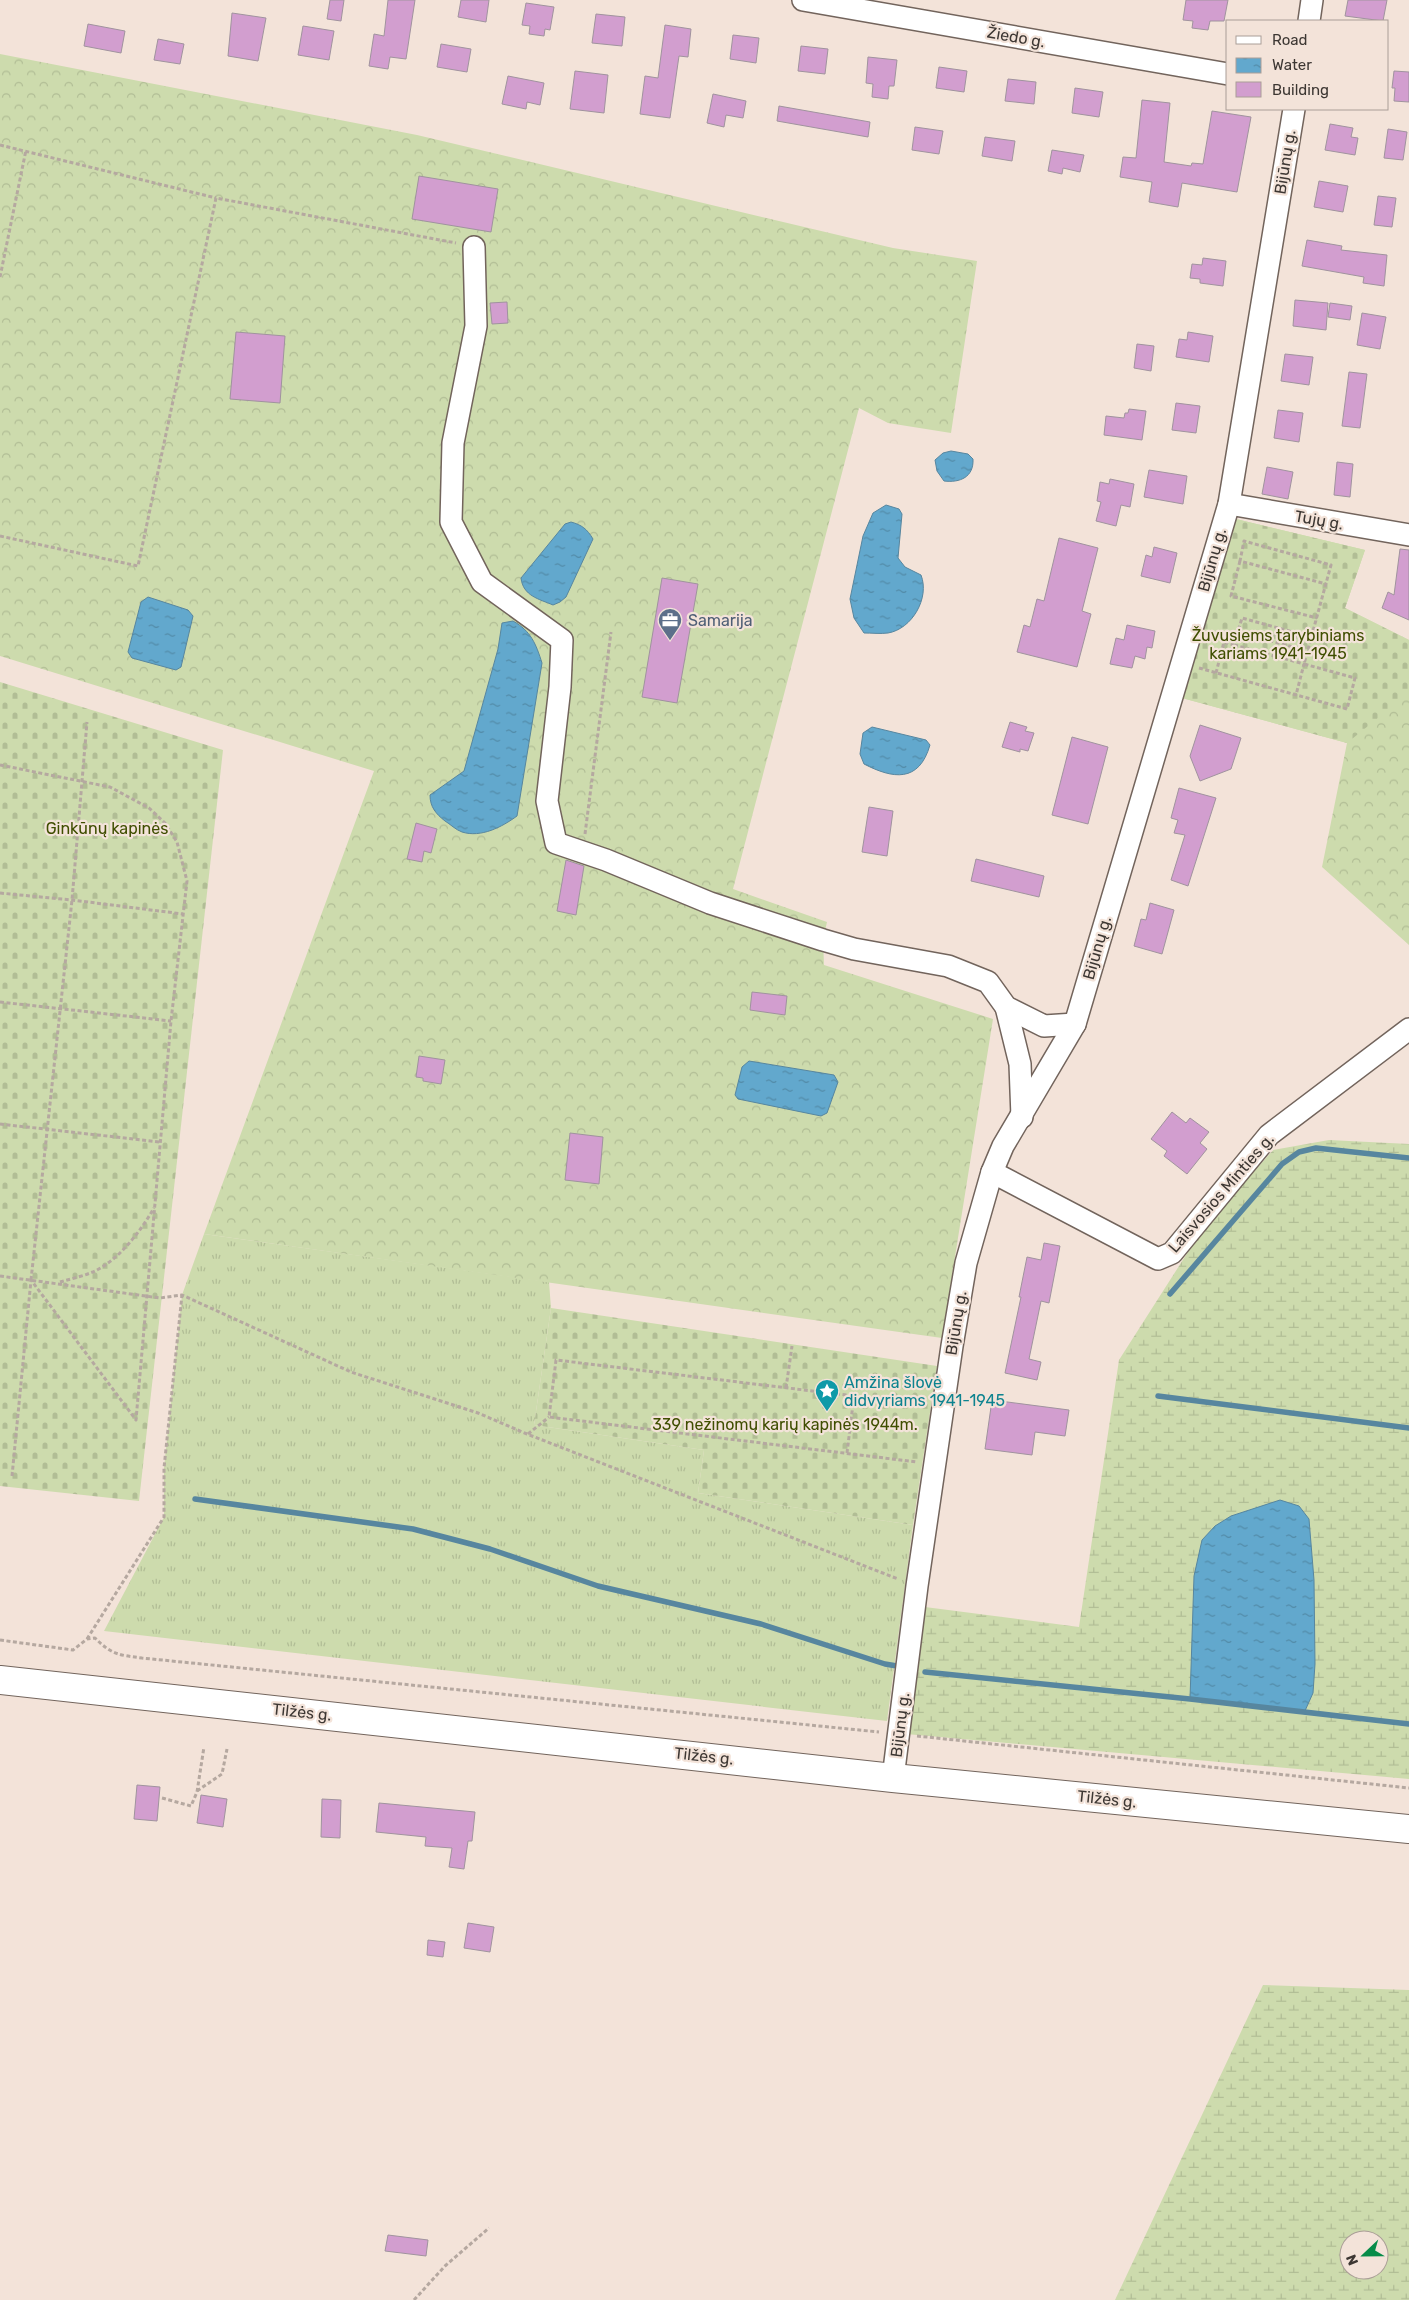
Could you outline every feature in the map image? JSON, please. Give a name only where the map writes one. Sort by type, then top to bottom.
[{"type":"highway","name":"Tilžės g.","points":[[0,1680],[893,1778],[1409,1829]]},
{"type":"street","name":"Žiedo g.","points":[[803,0],[1226,74]]},
{"type":"street","points":[[1309,20],[1312,0]]},
{"type":"street","name":"Bijūnų g.","points":[[893,1778],[917,1586],[966,1263],[992,1172],[1003,1146],[1022,1117],[1075,1024],[1229,504],[1294,110]]},
{"type":"street","points":[[474,247],[476,326],[453,443],[451,522],[482,582],[562,640],[560,687],[547,801],[556,843],[710,903],[823,940],[854,949],[948,966],[988,982],[1006,1007],[1020,1064],[1022,1117]]},
{"type":"street","name":"Tujų g.","points":[[1229,504],[1409,535]]},
{"type":"street","points":[[1006,1007],[1044,1026],[1075,1024]]},
{"type":"street","name":"Laisvosios Minties g.","points":[[992,1172],[1158,1259],[1172,1253],[1269,1135],[1409,1029]]},
{"type":"path","points":[[0,145],[216,198],[474,247]]},
{"type":"path","points":[[0,276],[26,150]]},
{"type":"path","points":[[0,536],[138,566],[216,198]]},
{"type":"path","points":[[1296,695],[1312,637],[1331,565],[1244,541],[1231,596],[1317,618]]},
{"type":"path","points":[[1240,561],[1326,584]]},
{"type":"path","points":[[1234,645],[1242,618],[1312,637]]},
{"type":"path","points":[[583,852],[611,632]]},
{"type":"path","points":[[1238,632],[1308,651]]},
{"type":"path","points":[[1182,663],[1216,673],[1347,709],[1355,678],[1224,642],[1216,673]]},
{"type":"path","points":[[12,1476],[72,900],[87,722]]},
{"type":"path","points":[[0,764],[110,787],[149,808],[165,823],[177,842],[187,881],[171,1021],[136,1420],[31,1280]]},
{"type":"path","points":[[0,893],[183,914]]},
{"type":"path","points":[[0,1002],[171,1021]]},
{"type":"path","points":[[0,1124],[160,1142]]},
{"type":"path","points":[[57,1283],[95,1271],[120,1253],[144,1226],[154,1208]]},
{"type":"path","points":[[0,1276],[160,1298],[182,1295],[350,1372],[478,1413],[527,1434],[917,1586]]},
{"type":"path","points":[[0,1640],[74,1650],[87,1639],[164,1517],[164,1468],[182,1295]]},
{"type":"path","points":[[786,1388],[792,1346]]},
{"type":"path","points":[[549,1417],[556,1360],[854,1396],[847,1454]]},
{"type":"path","points":[[527,1434],[549,1417],[935,1464]]},
{"type":"path","points":[[87,1639],[95,1638],[108,1651],[118,1655],[142,1658],[898,1734],[1409,1788]]},
{"type":"path","points":[[162,1798],[191,1806],[197,1792],[204,1747]]},
{"type":"path","points":[[197,1792],[222,1774],[227,1749]]},
{"type":"path","points":[[414,2300],[445,2266],[489,2228]]},
{"type":"green space","points":[[0,54],[417,135],[893,248],[977,261],[951,433],[888,423],[859,408],[733,889],[827,922],[823,940],[824,965],[993,1019],[942,1338],[204,1234],[374,771],[0,656]]},
{"type":"green space","name":"Žuvusiems tarybiniams kariams 1941-1945","points":[[1236,519],[1365,550],[1345,608],[1409,640],[1409,945],[1322,867],[1347,743],[1182,698]]},
{"type":"green space","name":"Žuvusiems tarybiniams kariams 1941-1945","points":[[1236,519],[1365,550],[1345,608],[1409,640],[1409,693],[1347,743],[1182,698]]},
{"type":"green space","name":"Ginkūnų kapinės","points":[[0,682],[223,750],[139,1501],[0,1486]]},
{"type":"green space","points":[[1329,1140],[1409,1144],[1409,1779],[906,1734],[925,1607],[1079,1627],[1119,1360],[1202,1230],[1273,1150]]},
{"type":"green space","points":[[204,1234],[549,1282],[551,1308],[534,1425],[704,1450],[698,1493],[913,1525],[887,1721],[104,1631],[164,1517],[164,1468],[182,1295]]},
{"type":"green space","name":"339 nežinomų karių kapinės 1944m.","points":[[551,1308],[937,1366],[913,1525],[698,1493],[704,1450],[534,1425]]},
{"type":"green space","points":[[1263,1985],[1409,1990],[1409,2300],[1115,2300]]},
{"type":"water","points":[[951,451],[968,454],[973,459],[973,465],[965,478],[955,481],[944,481],[937,471],[935,460],[943,453]]},
{"type":"water","points":[[886,505],[899,509],[902,514],[898,558],[905,567],[921,575],[923,593],[917,611],[905,625],[888,633],[864,633],[854,618],[850,599],[863,536],[873,513]]},
{"type":"water","points":[[571,522],[584,528],[593,539],[566,597],[553,605],[537,599],[528,593],[522,584],[521,578],[565,524]]},
{"type":"water","points":[[148,597],[188,610],[193,616],[181,667],[176,670],[132,658],[128,652],[141,602]]},
{"type":"water","points":[[513,621],[529,634],[542,663],[517,816],[491,830],[477,834],[462,832],[436,813],[432,807],[430,795],[464,771],[498,649],[502,623]]},
{"type":"water","points":[[872,727],[926,740],[930,745],[919,766],[912,772],[895,775],[864,764],[860,754],[863,733]]},
{"type":"water","points":[[749,1061],[834,1075],[838,1082],[827,1113],[821,1116],[738,1099],[735,1095],[742,1067]]},
{"type":"water","points":[[1280,1500],[1299,1506],[1309,1519],[1314,1580],[1315,1664],[1313,1693],[1304,1713],[1190,1699],[1194,1576],[1202,1540],[1215,1526],[1231,1516]]},
{"type":"building","points":[[330,0],[344,0],[341,21],[327,19]]},
{"type":"building","points":[[388,0],[415,0],[406,59],[390,57],[388,69],[369,66],[374,34],[384,36]]},
{"type":"building","points":[[461,0],[489,0],[486,22],[458,17]]},
{"type":"building","points":[[1186,0],[1228,0],[1224,21],[1210,21],[1208,30],[1192,28],[1193,21],[1183,20]]},
{"type":"building","points":[[1348,0],[1387,0],[1383,20],[1345,16]]},
{"type":"building","points":[[526,3],[554,7],[550,30],[545,29],[544,36],[529,34],[530,26],[522,25]]},
{"type":"building","points":[[232,13],[266,18],[258,61],[228,56]]},
{"type":"building","points":[[596,14],[625,17],[622,46],[592,43]]},
{"type":"building","points":[[88,24],[125,31],[121,53],[84,46]]},
{"type":"building","points":[[665,25],[691,29],[688,57],[679,56],[670,118],[640,114],[645,76],[658,78]]},
{"type":"building","points":[[303,26],[334,31],[329,60],[298,55]]},
{"type":"building","points":[[733,35],[759,38],[756,63],[730,59]]},
{"type":"building","points":[[158,39],[184,44],[180,64],[154,60]]},
{"type":"building","points":[[441,44],[471,49],[467,72],[437,67]]},
{"type":"building","points":[[801,46],[828,49],[825,74],[798,71]]},
{"type":"building","points":[[868,57],[897,60],[894,86],[889,86],[888,99],[872,97],[873,84],[866,83]]},
{"type":"building","points":[[939,67],[967,71],[964,92],[936,88]]},
{"type":"building","points":[[575,71],[608,75],[604,113],[570,109]]},
{"type":"building","points":[[1394,71],[1409,72],[1409,102],[1394,101],[1395,88],[1392,88]]},
{"type":"building","points":[[508,76],[544,83],[540,105],[527,102],[526,109],[502,104]]},
{"type":"building","points":[[1008,79],[1036,82],[1034,104],[1005,101]]},
{"type":"building","points":[[1075,88],[1103,92],[1099,117],[1072,113]]},
{"type":"building","points":[[713,94],[746,101],[743,118],[726,115],[724,127],[707,123]]},
{"type":"building","points":[[1142,100],[1170,103],[1164,162],[1191,166],[1192,163],[1203,164],[1212,111],[1251,117],[1237,192],[1182,183],[1178,207],[1149,202],[1152,182],[1120,177],[1123,157],[1136,158]]},
{"type":"building","points":[[779,106],[870,122],[868,137],[777,121]]},
{"type":"building","points":[[1330,124],[1353,128],[1351,137],[1358,138],[1355,155],[1325,150]]},
{"type":"building","points":[[915,127],[943,131],[939,154],[912,150]]},
{"type":"building","points":[[1388,129],[1407,132],[1403,160],[1384,158]]},
{"type":"building","points":[[985,137],[1015,141],[1012,161],[982,156]]},
{"type":"building","points":[[1052,150],[1084,155],[1080,172],[1063,168],[1062,174],[1048,171]]},
{"type":"building","points":[[419,176],[498,189],[491,232],[412,219]]},
{"type":"building","points":[[1319,181],[1348,186],[1343,212],[1314,207]]},
{"type":"building","points":[[1378,196],[1396,198],[1392,227],[1374,225]]},
{"type":"building","points":[[1307,240],[1342,246],[1341,250],[1387,255],[1384,286],[1363,283],[1364,277],[1302,266]]},
{"type":"building","points":[[1203,258],[1226,261],[1223,286],[1200,283],[1200,279],[1190,278],[1192,264],[1202,265]]},
{"type":"building","points":[[1295,300],[1328,303],[1326,330],[1293,326]]},
{"type":"building","points":[[507,302],[508,323],[492,324],[490,303]]},
{"type":"building","points":[[1330,303],[1352,306],[1350,320],[1328,317]]},
{"type":"building","points":[[1362,313],[1386,317],[1380,349],[1357,345]]},
{"type":"building","points":[[236,332],[285,336],[280,403],[230,399]]},
{"type":"building","points":[[1188,332],[1213,336],[1209,362],[1176,357],[1179,339],[1187,340]]},
{"type":"building","points":[[1137,344],[1154,346],[1151,371],[1134,368]]},
{"type":"building","points":[[1285,354],[1313,357],[1309,385],[1281,381]]},
{"type":"building","points":[[1349,372],[1367,374],[1360,428],[1342,426]]},
{"type":"building","points":[[1176,403],[1200,406],[1196,433],[1172,430]]},
{"type":"building","points":[[1129,409],[1146,411],[1142,440],[1104,435],[1106,416],[1124,418],[1125,413],[1128,413]]},
{"type":"building","points":[[1278,410],[1303,413],[1299,442],[1274,438]]},
{"type":"building","points":[[1337,462],[1353,464],[1350,497],[1334,495]]},
{"type":"building","points":[[1267,467],[1293,472],[1288,499],[1262,494]]},
{"type":"building","points":[[1149,470],[1187,476],[1183,504],[1144,497]]},
{"type":"building","points":[[1110,479],[1134,484],[1130,507],[1121,505],[1116,526],[1096,521],[1101,502],[1097,501],[1100,482],[1109,484]]},
{"type":"building","points":[[1059,538],[1098,548],[1082,611],[1091,614],[1077,667],[1017,652],[1024,625],[1030,627],[1037,599],[1044,601]]},
{"type":"building","points":[[1154,547],[1177,553],[1170,583],[1141,576],[1146,555],[1152,557]]},
{"type":"building","points":[[1400,549],[1409,550],[1409,620],[1382,608],[1388,592],[1394,595]]},
{"type":"building","name":"Samarija","points":[[662,578],[698,584],[677,703],[642,697]]},
{"type":"building","points":[[1127,625],[1155,631],[1152,648],[1147,647],[1145,659],[1135,656],[1132,668],[1110,664],[1116,638],[1124,640]]},
{"type":"building","points":[[1010,722],[1027,727],[1025,731],[1034,733],[1028,751],[1020,749],[1020,752],[1002,747]]},
{"type":"building","points":[[1200,725],[1241,738],[1231,769],[1200,781],[1190,756]]},
{"type":"building","points":[[1072,737],[1108,747],[1088,824],[1052,815]]},
{"type":"building","points":[[1179,788],[1216,798],[1188,886],[1171,880],[1185,835],[1174,833],[1178,820],[1171,818]]},
{"type":"building","points":[[869,807],[893,811],[887,856],[862,852]]},
{"type":"building","points":[[416,823],[437,829],[431,853],[424,851],[422,862],[407,859]]},
{"type":"building","points":[[976,859],[1044,876],[1039,897],[971,881]]},
{"type":"building","points":[[566,860],[584,866],[576,915],[557,911]]},
{"type":"building","points":[[1150,903],[1174,910],[1162,954],[1134,946],[1141,919],[1146,920]]},
{"type":"building","points":[[752,992],[787,996],[785,1015],[750,1010]]},
{"type":"building","points":[[419,1056],[445,1060],[441,1084],[423,1081],[423,1078],[416,1077]]},
{"type":"building","points":[[1172,1112],[1186,1123],[1190,1118],[1209,1132],[1200,1143],[1207,1149],[1187,1174],[1164,1156],[1167,1151],[1151,1139]]},
{"type":"building","points":[[570,1133],[603,1137],[599,1184],[565,1180]]},
{"type":"building","points":[[1044,1243],[1060,1246],[1049,1303],[1041,1301],[1029,1359],[1041,1362],[1037,1380],[1005,1373],[1021,1297],[1019,1297],[1027,1257],[1041,1260]]},
{"type":"building","points":[[992,1400],[1069,1410],[1065,1436],[1035,1432],[1032,1455],[985,1449]]},
{"type":"building","points":[[137,1785],[160,1787],[157,1821],[134,1819]]},
{"type":"building","points":[[201,1795],[227,1799],[223,1827],[197,1823]]},
{"type":"building","points":[[322,1799],[341,1800],[340,1838],[321,1837]]},
{"type":"building","points":[[379,1803],[475,1812],[472,1841],[468,1841],[464,1869],[449,1867],[452,1848],[425,1846],[426,1837],[376,1832]]},
{"type":"building","points":[[468,1923],[494,1927],[490,1952],[464,1948]]},
{"type":"building","points":[[428,1940],[445,1942],[443,1957],[427,1955]]},
{"type":"building","points":[[388,2235],[428,2240],[426,2256],[385,2251]]},
{"type":"waterway","points":[[1170,1294],[1282,1164],[1299,1152],[1316,1148],[1409,1158]]},
{"type":"waterway","points":[[1158,1396],[1409,1428]]},
{"type":"waterway","points":[[195,1499],[413,1529],[490,1549],[598,1586],[761,1624],[885,1664],[897,1666]]},
{"type":"waterway","points":[[925,1672],[1409,1724]]},
{"type":"place","name":"Samarija","points":[[670,641]]},
{"type":"place","name":"Amžina šlovė didvyriams 1941-1945","points":[[827,1412]]}]
